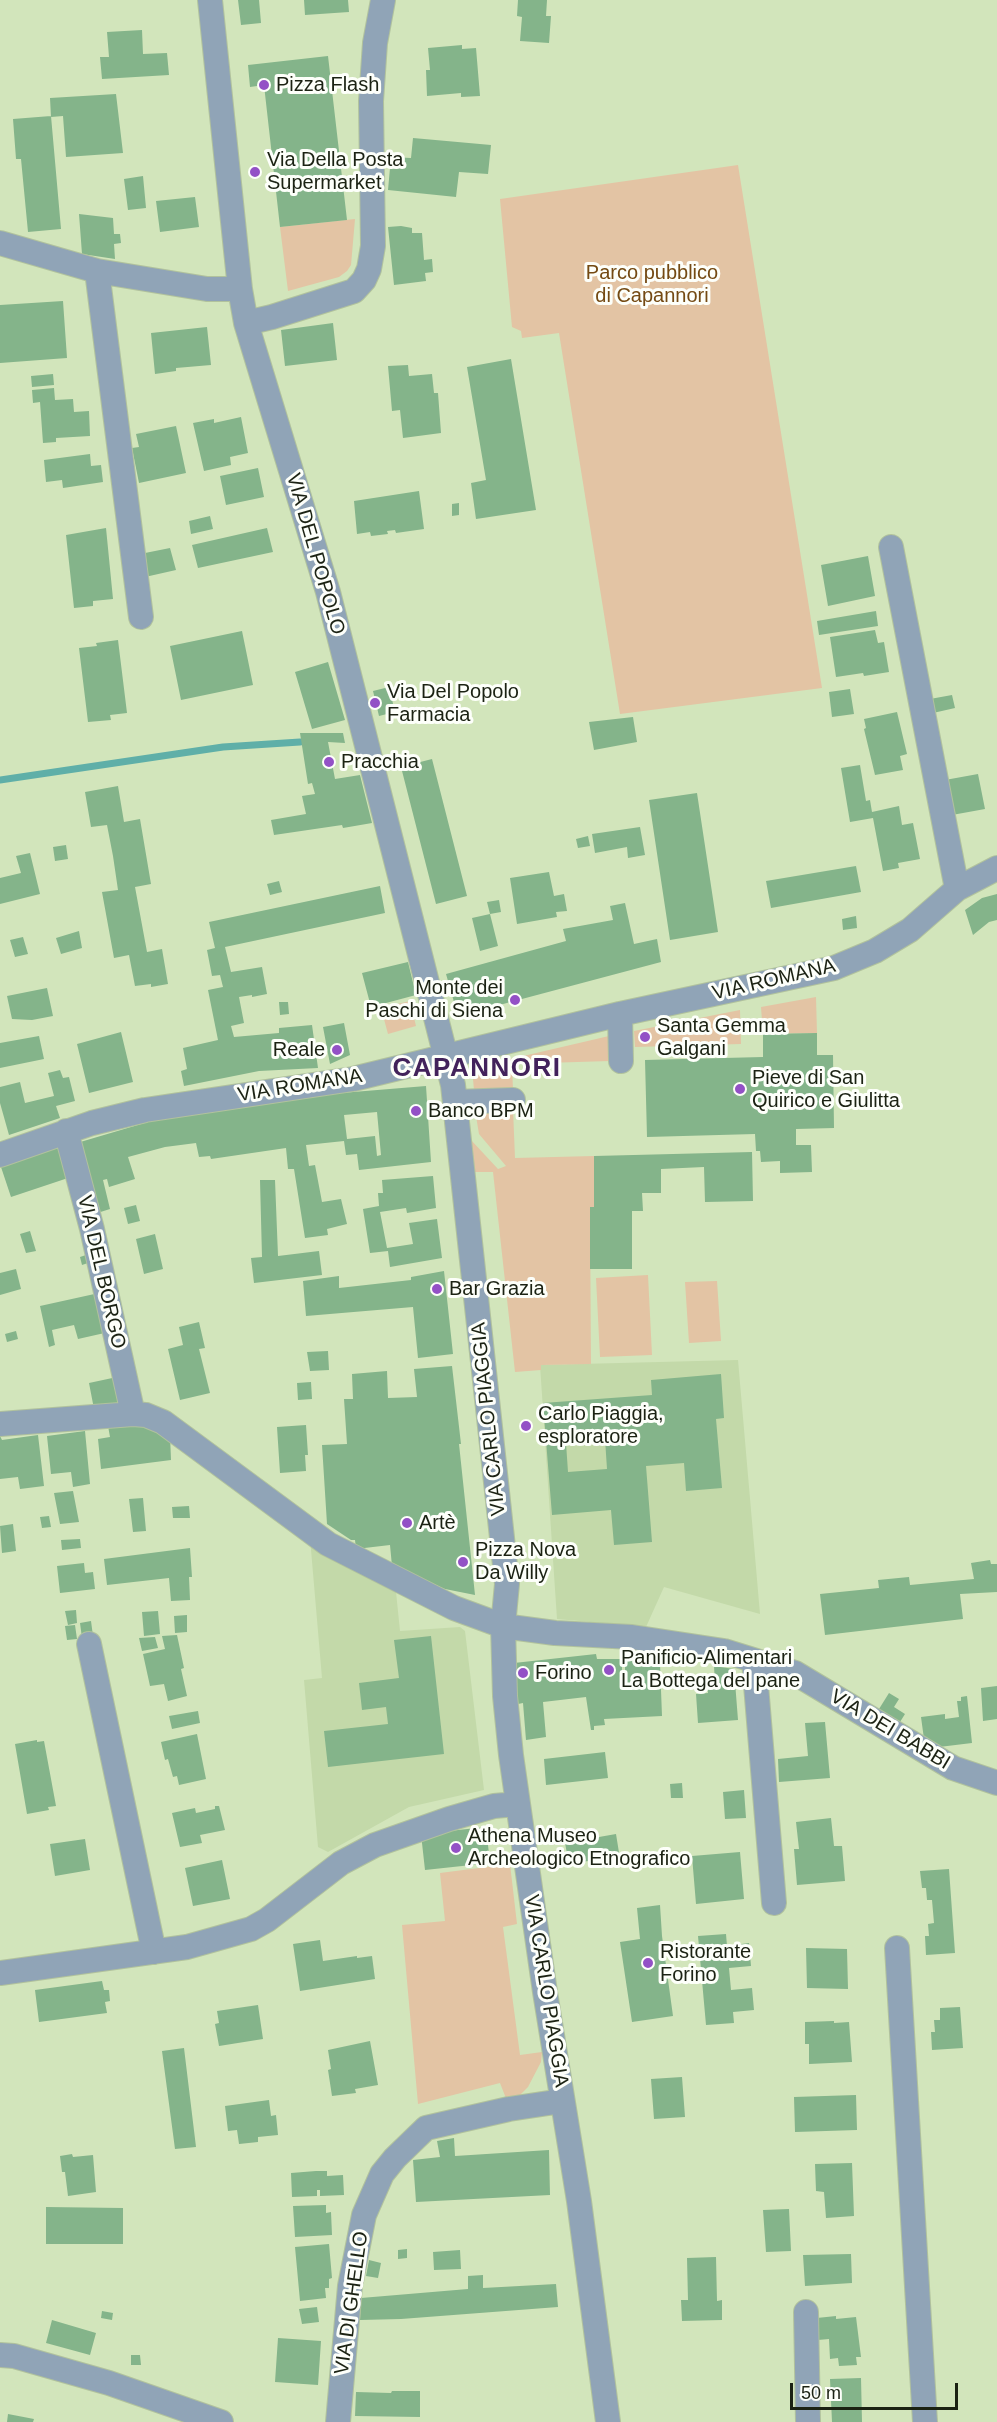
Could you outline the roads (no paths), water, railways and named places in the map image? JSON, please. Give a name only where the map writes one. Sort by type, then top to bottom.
[{"type":"street","name":"VIA DEL POPOLO","points":[[210,0],[240,290],[246,323],[328,592],[448,1057]]},
{"type":"street","points":[[246,323],[354,291],[364,280],[369,269],[373,246],[371,101],[375,43],[383,0]]},
{"type":"street","points":[[0,243],[97,272],[207,289],[240,290]]},
{"type":"street","points":[[97,272],[141,618]]},
{"type":"street","points":[[891,547],[957,889]]},
{"type":"street","name":"VIA ROMANA","points":[[0,1155],[66,1131],[145,1110],[331,1083],[448,1057],[620,1014],[834,968],[875,951],[910,930],[957,889],[997,868]]},
{"type":"street","points":[[620,1014],[621,1061]]},
{"type":"street","name":"VIA CARLO PIAGGIA","points":[[448,1057],[455,1101],[507,1584],[503,1626],[505,1696],[517,1804],[579,2201],[608,2422]]},
{"type":"street","points":[[455,1101],[513,1100]]},
{"type":"street","name":"VIA DEL BORGO","points":[[66,1131],[92,1229],[133,1414]]},
{"type":"street","name":"VIA DEI BABBI","points":[[0,1424],[146,1415],[163,1422],[328,1544],[454,1608],[503,1626],[555,1634],[632,1637],[724,1652],[795,1673],[952,1768],[997,1783]]},
{"type":"street","points":[[89,1644],[154,1952]]},
{"type":"street","points":[[754,1660],[774,1903]]},
{"type":"street","points":[[0,1973],[52,1968],[187,1947],[251,1929],[267,1920],[341,1863],[375,1845],[494,1806],[517,1804]]},
{"type":"street","points":[[897,1948],[925,2422]]},
{"type":"street","name":"VIA DI GHELLO","points":[[338,2422],[350,2286],[364,2215],[382,2174],[394,2158],[426,2128],[509,2109],[562,2101]]},
{"type":"street","points":[[806,2312],[808,2422]]},
{"type":"street","points":[[0,2355],[14,2356],[110,2383],[220,2422]]},
{"type":"waterway","points":[[0,780],[223,747],[300,742]]},
{"type":"place","name":"Pizza Flash","points":[[264,85]]},
{"type":"place","name":"Via Della Posta Supermarket","points":[[255,172]]},
{"type":"place","name":"Via Del Popolo Farmacia","points":[[375,703]]},
{"type":"place","name":"Pracchia","points":[[329,762]]},
{"type":"place","name":"Monte dei Paschi di Siena","points":[[515,1000]]},
{"type":"place","name":"Santa Gemma Galgani","points":[[645,1037]]},
{"type":"place","name":"Reale","points":[[337,1050]]},
{"type":"place","name":"Pieve di San Quirico e Giulitta","points":[[740,1089]]},
{"type":"place","name":"Banco BPM","points":[[416,1111]]},
{"type":"place","name":"Bar Grazia","points":[[437,1289]]},
{"type":"place","name":"Carlo Piaggia, esploratore","points":[[526,1426]]},
{"type":"place","name":"Artè","points":[[407,1523]]},
{"type":"place","name":"Pizza Nova Da Willy","points":[[463,1562]]},
{"type":"place","name":"Panificio-Alimentari La Bottega del pane","points":[[609,1670]]},
{"type":"place","name":"Forino","points":[[523,1673]]},
{"type":"place","name":"Athena Museo Archeologico Etnografico","points":[[456,1848]]},
{"type":"place","name":"Ristorante Forino","points":[[648,1963]]},
{"type":"district","name":"CAPANNORI","points":[[477,1069]]},
{"type":"park label","name":"Parco pubblico di Capannori","points":[[652,284]]}]
